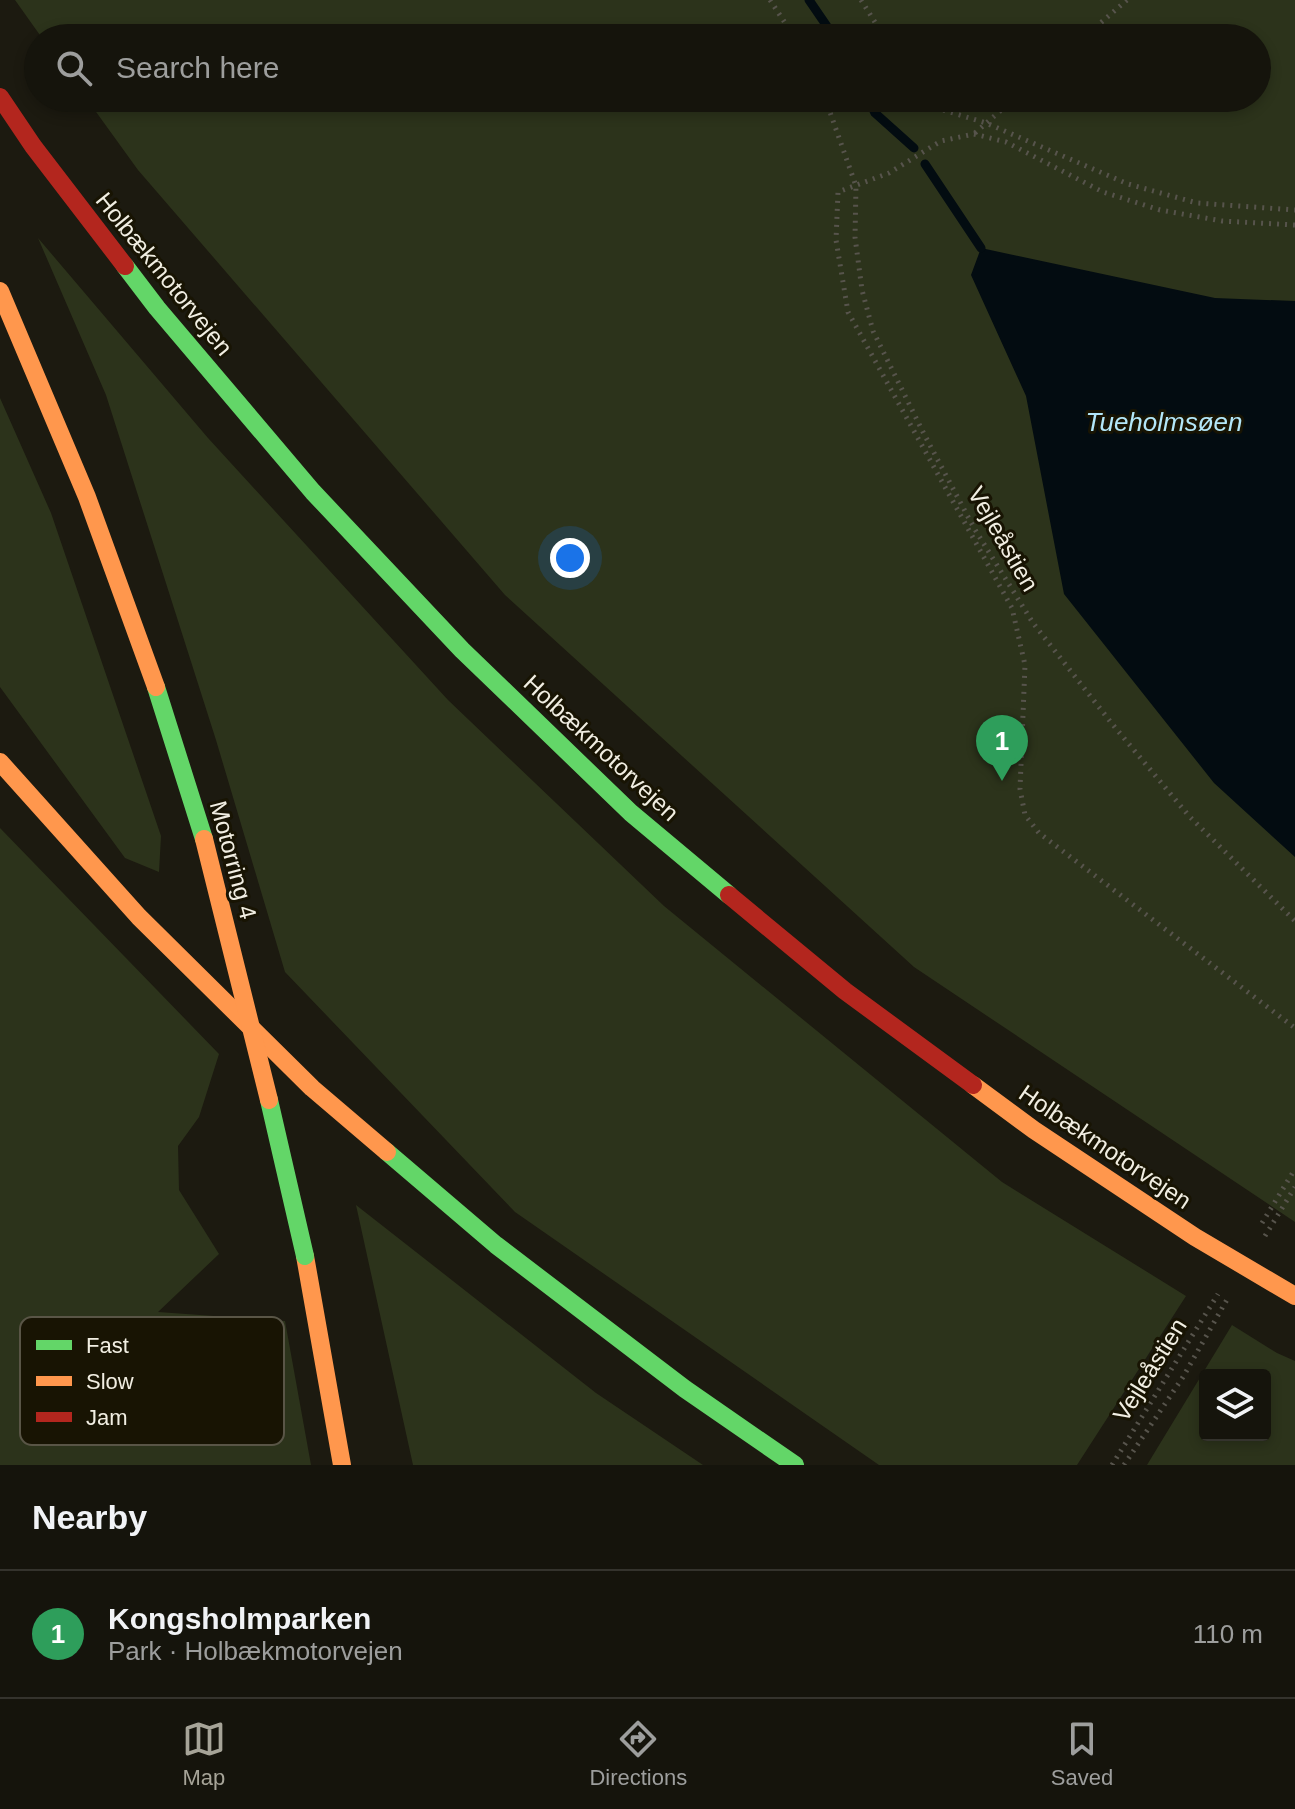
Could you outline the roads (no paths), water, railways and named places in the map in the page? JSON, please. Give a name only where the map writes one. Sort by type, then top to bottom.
[{"type":"highway","name":"Holbækmotorvejen","points":[[0,97],[33,146],[157,308],[313,492],[462,650],[631,813],[845,991],[1034,1130],[1195,1237],[1295,1296]]},
{"type":"highway","name":"Motorring 4","points":[[0,291],[87,497],[153,678],[204,839],[305,1256],[342,1465]]},
{"type":"highway","points":[[0,762],[139,917],[312,1088],[496,1245],[685,1389],[795,1465]]},
{"type":"water","name":"Tueholmsøen","points":[[981,248],[1215,298],[1295,301],[1295,857],[1214,783],[1064,594],[1026,396],[971,275]]},
{"type":"waterway","points":[[809,0],[825,24]]},
{"type":"waterway","points":[[875,112],[914,148]]},
{"type":"waterway","points":[[925,164],[981,248]]},
{"type":"place","name":"Kongsholmparken","points":[[1002,781]]}]
